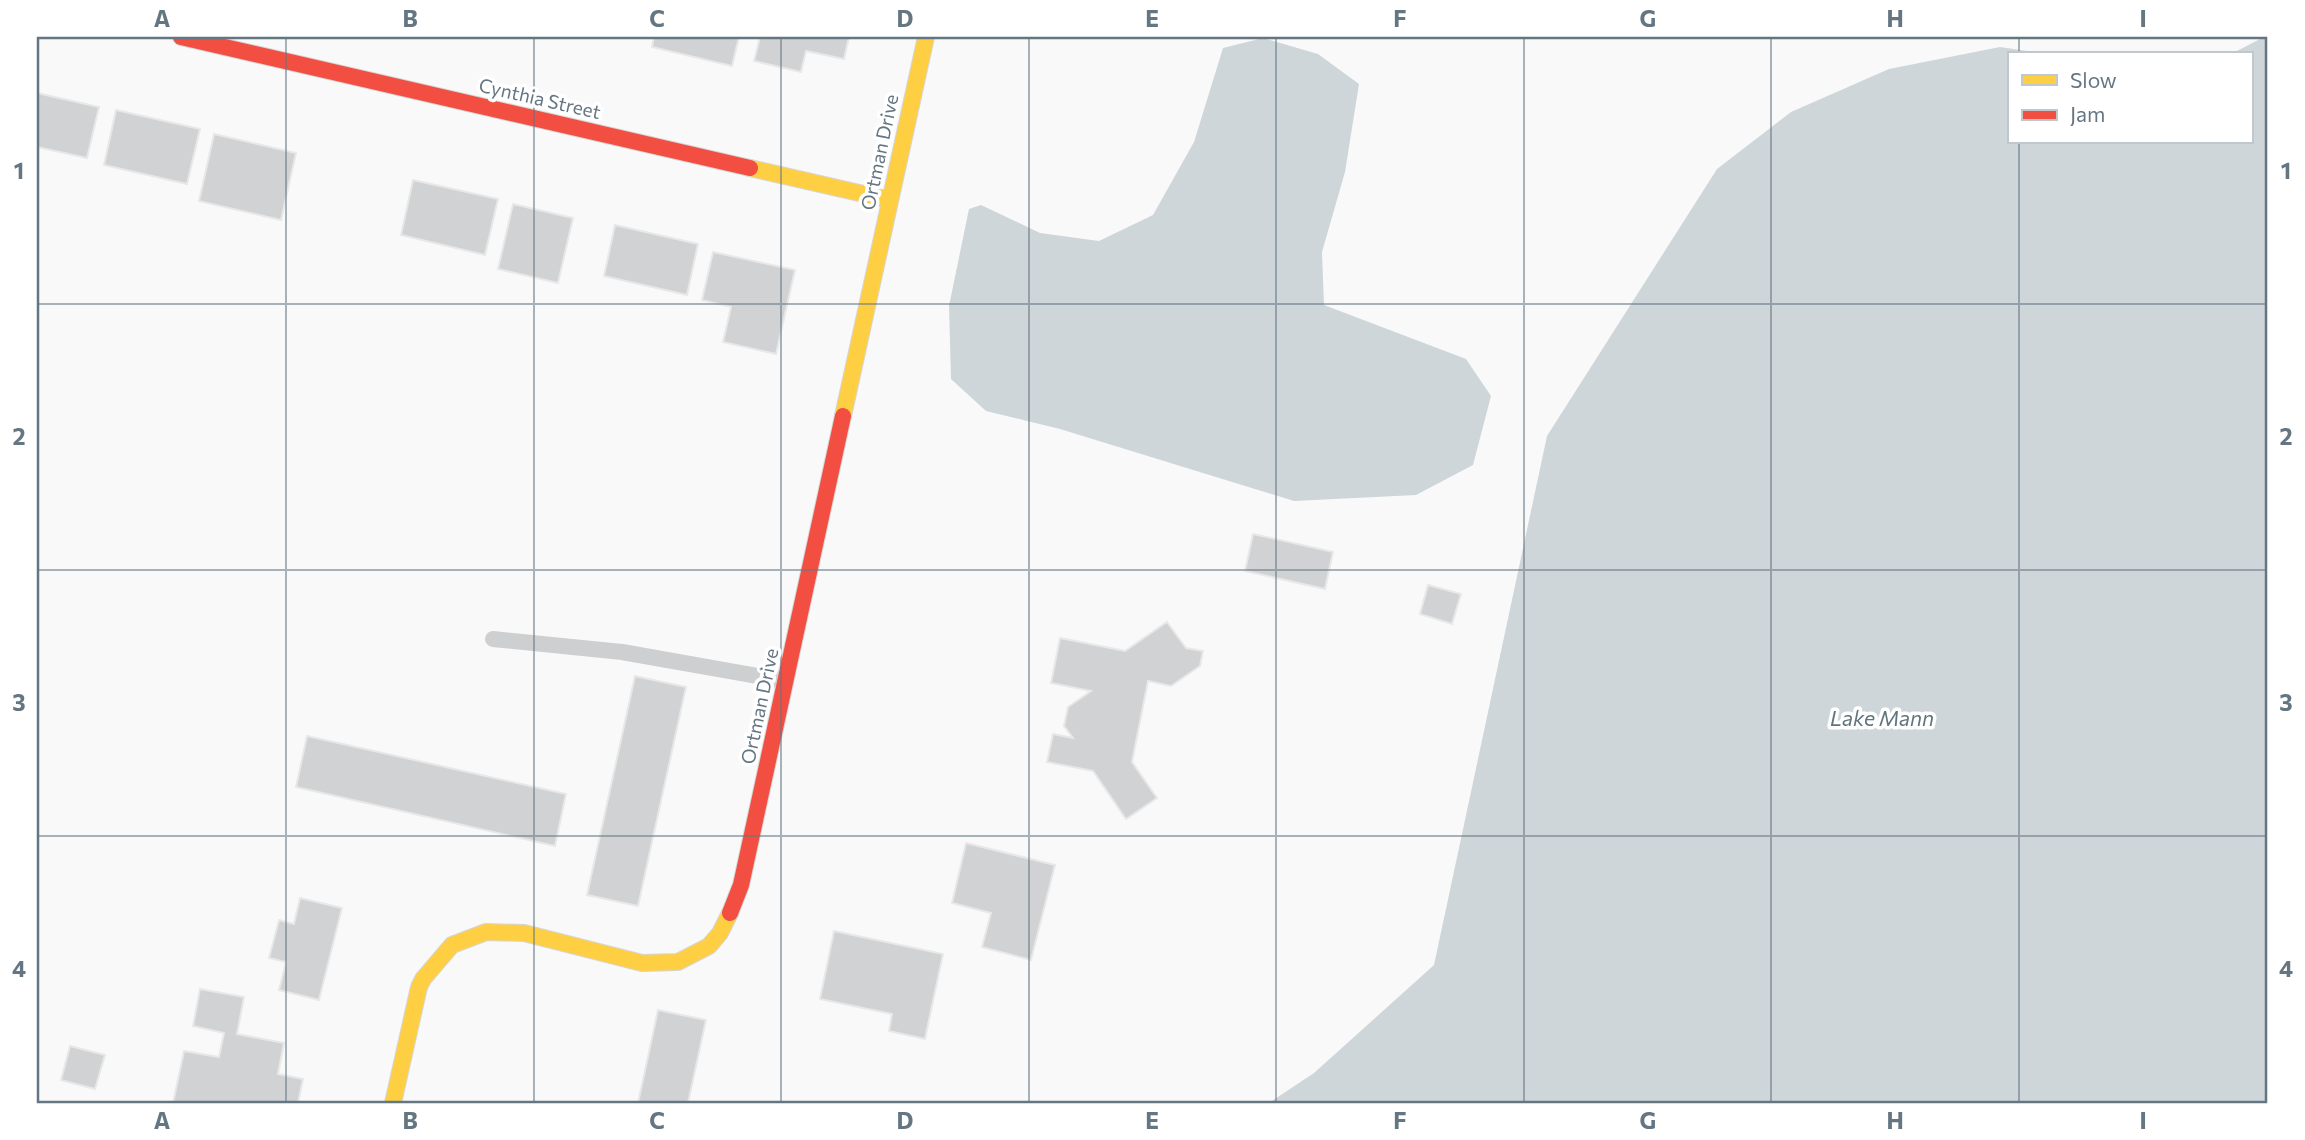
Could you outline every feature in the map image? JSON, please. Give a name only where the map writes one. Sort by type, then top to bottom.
[{"type":"street","name":"Cynthia Street","points":[[181,37],[890,200]]},
{"type":"street","name":"Ortman Drive","points":[[393,1103],[422,981],[446,949],[482,931],[518,931],[650,965],[685,962],[710,945],[724,926],[741,885],[926,37]]},
{"type":"lane","points":[[492,639],[622,652],[786,681]]},
{"type":"water","name":"Lake Mann","points":[[2268,37],[2268,1103],[1269,1103],[1314,1073],[1434,965],[1547,436],[1717,169],[1791,112],[1889,69],[2000,47],[2034,52],[2008,52],[2008,144],[2252,144],[2252,52],[2235,52]]},
{"type":"water","points":[[1263,38],[1318,54],[1359,84],[1345,172],[1322,252],[1324,305],[1466,359],[1491,396],[1473,465],[1416,495],[1294,501],[1060,429],[986,411],[951,379],[949,306],[969,209],[981,205],[1040,233],[1099,241],[1153,215],[1194,142],[1223,48]]},
{"type":"building","points":[[654,37],[739,37],[732,66],[652,47]]},
{"type":"building","points":[[760,37],[849,37],[844,59],[806,51],[801,72],[754,61]]},
{"type":"building","points":[[37,93],[99,107],[87,158],[37,147]]},
{"type":"building","points":[[116,110],[200,129],[187,184],[104,165]]},
{"type":"building","points":[[214,134],[296,153],[281,220],[199,201]]},
{"type":"building","points":[[413,180],[498,199],[485,255],[401,235]]},
{"type":"building","points":[[513,204],[573,218],[558,283],[498,269]]},
{"type":"building","points":[[615,225],[698,244],[687,295],[604,276]]},
{"type":"building","points":[[713,252],[795,270],[776,354],[723,342],[731,307],[702,300]]},
{"type":"building","points":[[1253,534],[1333,552],[1325,589],[1245,571]]},
{"type":"building","points":[[1428,585],[1461,594],[1452,624],[1420,614]]},
{"type":"building","points":[[1167,622],[1186,648],[1203,651],[1200,666],[1171,686],[1148,681],[1132,762],[1157,798],[1126,819],[1093,771],[1047,762],[1053,734],[1073,738],[1064,726],[1068,707],[1091,691],[1051,683],[1060,638],[1125,651]]},
{"type":"building","points":[[635,676],[686,687],[638,906],[587,895]]},
{"type":"building","points":[[307,736],[566,794],[555,846],[296,787]]},
{"type":"building","points":[[966,843],[1055,865],[1031,960],[982,947],[991,913],[952,903]]},
{"type":"building","points":[[300,898],[342,908],[319,1000],[279,990],[286,962],[269,958],[279,920],[294,924]]},
{"type":"building","points":[[834,931],[943,954],[925,1039],[889,1031],[892,1014],[820,999]]},
{"type":"building","points":[[200,989],[244,997],[237,1034],[284,1043],[278,1074],[303,1079],[298,1103],[173,1103],[184,1051],[219,1057],[224,1033],[193,1026]]},
{"type":"building","points":[[658,1010],[706,1020],[688,1103],[638,1103]]},
{"type":"building","points":[[70,1046],[105,1055],[95,1089],[61,1080]]},
{"type":"traffic: slow","points":[[843,416],[926,37]]},
{"type":"traffic: slow","points":[[750,168],[890,200]]},
{"type":"traffic: slow","points":[[393,1103],[419,987],[452,945],[486,932],[524,933],[642,963],[678,962],[709,946],[720,933],[730,913]]},
{"type":"traffic: jam","points":[[181,37],[750,168]]},
{"type":"traffic: jam","points":[[730,913],[741,885],[843,416]]}]
